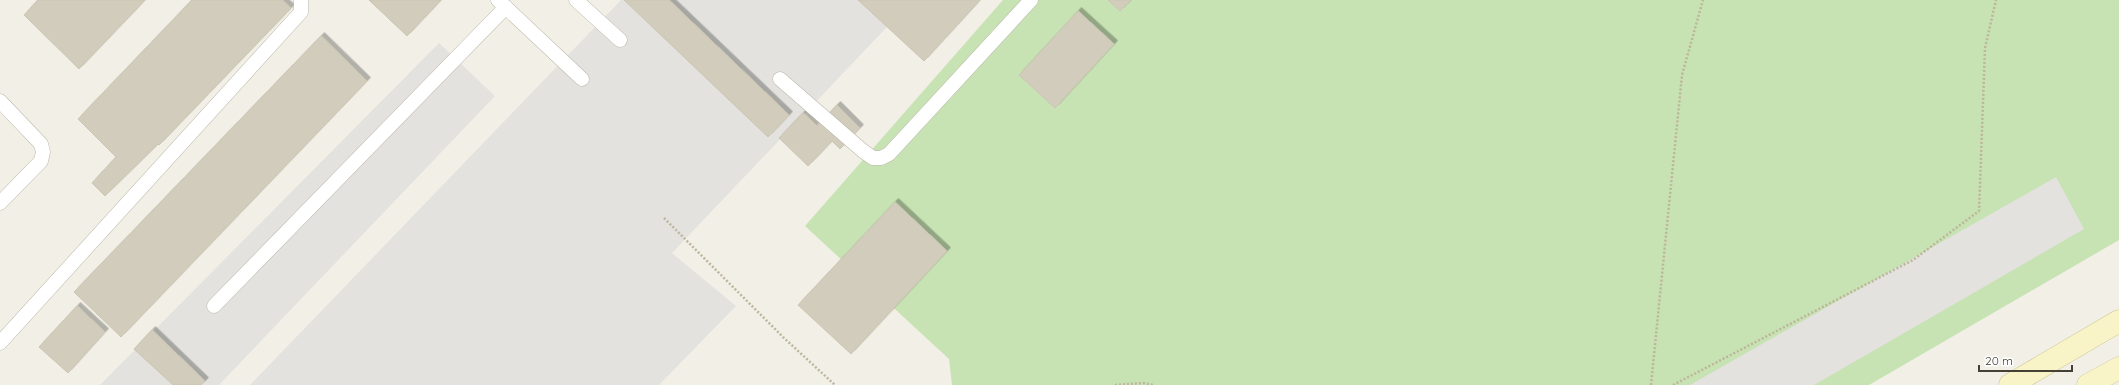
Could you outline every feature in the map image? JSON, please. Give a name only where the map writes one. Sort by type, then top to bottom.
[{"type":"street","points":[[2010,385],[2119,321]]},
{"type":"street","points":[[2088,385],[2119,368]]},
{"type":"lane","points":[[0,343],[301,12],[301,0]]},
{"type":"lane","points":[[576,0],[620,40]]},
{"type":"lane","points":[[780,79],[863,151],[873,158],[881,158],[889,154],[1031,0]]},
{"type":"lane","points":[[214,306],[502,4],[582,79]]},
{"type":"lane","points":[[0,101],[41,144],[43,152],[41,161],[0,204]]},
{"type":"path","points":[[1651,385],[1682,75],[1702,0]]},
{"type":"path","points":[[1673,385],[1913,260],[1979,211],[1985,48],[1996,0]]},
{"type":"path","points":[[664,218],[784,338],[836,385]]},
{"type":"path","points":[[1115,385],[1143,383],[1153,385]]},
{"type":"green space","points":[[1003,0],[2119,0],[2119,240],[1869,385],[952,385],[949,359],[805,226]]},
{"type":"shaded area","points":[[621,0],[858,0],[887,27],[672,253],[736,306],[659,385],[250,385]]},
{"type":"shaded area","points":[[439,43],[495,96],[219,385],[100,385]]},
{"type":"shaded area","points":[[2056,177],[2084,229],[1814,385],[1690,385]]},
{"type":"building","points":[[38,0],[145,0],[79,69],[24,15]]},
{"type":"building","points":[[192,0],[282,0],[291,8],[159,145],[158,144],[105,196],[92,183],[116,157],[78,119]]},
{"type":"building","points":[[369,0],[441,0],[407,36]]},
{"type":"building","points":[[624,0],[669,0],[789,115],[768,137]]},
{"type":"building","points":[[858,0],[980,0],[924,61]]},
{"type":"building","points":[[1108,0],[1131,0],[1120,11]]},
{"type":"building","points":[[1078,11],[1114,44],[1055,108],[1019,75]]},
{"type":"building","points":[[321,36],[367,81],[121,337],[74,292]]},
{"type":"building","points":[[837,105],[860,128],[840,149],[832,141],[808,166],[779,138],[803,113],[817,126]]},
{"type":"building","points":[[895,202],[947,251],[851,354],[798,305]]},
{"type":"building","points":[[77,306],[105,332],[68,373],[39,347]]},
{"type":"building","points":[[152,330],[205,381],[201,385],[173,385],[134,349]]}]
